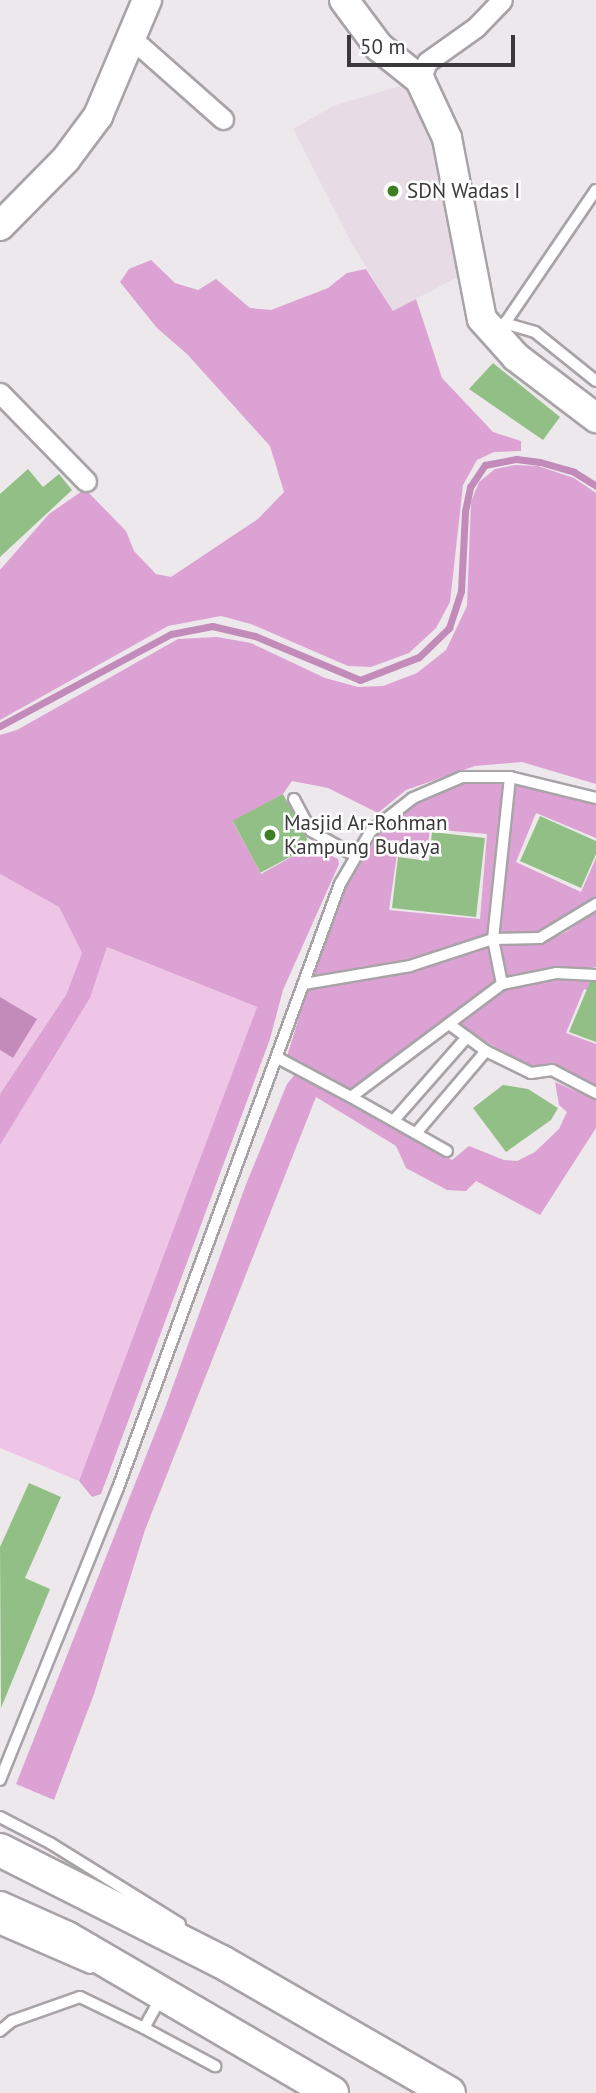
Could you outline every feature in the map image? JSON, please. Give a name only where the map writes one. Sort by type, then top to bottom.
[{"type":"main road","points":[[0,226],[83,140],[98,116],[147,0]]},
{"type":"main road","points":[[344,0],[379,47],[420,80],[447,138],[475,294],[482,319],[499,330],[596,418]]},
{"type":"main road","points":[[0,1850],[222,1962],[449,2093]]},
{"type":"main road","points":[[0,1908],[67,1938],[222,2026],[332,2093]]},
{"type":"street","points":[[420,80],[427,62],[476,27],[502,0]]},
{"type":"street","points":[[130,37],[223,119]]},
{"type":"street","points":[[0,393],[86,481]]},
{"type":"lane","points":[[499,330],[596,190]]},
{"type":"lane","points":[[499,330],[536,332],[596,381]]},
{"type":"lane","points":[[0,1780],[118,1488],[340,884],[371,831],[413,797],[462,777],[510,777],[596,798]]},
{"type":"lane","points":[[502,984],[492,939],[510,777]]},
{"type":"lane","points":[[294,799],[311,831],[356,856]]},
{"type":"lane","points":[[304,984],[410,966],[492,939],[540,938],[596,904]]},
{"type":"lane","points":[[351,1097],[502,984],[556,973],[596,975]]},
{"type":"lane","points":[[449,1024],[486,1051],[531,1073],[552,1070],[596,1093]]},
{"type":"lane","points":[[395,1119],[467,1037]]},
{"type":"lane","points":[[417,1132],[486,1051]]},
{"type":"lane","points":[[278,1058],[395,1119],[447,1151]]},
{"type":"lane","points":[[0,1817],[178,1923],[222,1962]]},
{"type":"lane","points":[[0,1929],[222,2026]]},
{"type":"lane","points":[[0,2031],[12,2021],[80,1997],[215,2066]]},
{"type":"lane","points":[[144,2028],[160,1999]]},
{"type":"shaded area","name":"SDN Wadas I","points":[[420,80],[473,269],[393,311],[351,242],[293,129],[333,106]]},
{"type":"shaded area","points":[[151,260],[175,283],[198,290],[216,279],[250,308],[271,310],[328,288],[347,273],[366,269],[393,311],[416,299],[442,378],[493,432],[521,441],[521,451],[494,452],[477,460],[463,485],[450,602],[436,628],[409,653],[371,667],[348,666],[251,624],[221,616],[168,626],[0,720],[0,570],[49,514],[85,489],[126,531],[134,551],[156,574],[171,577],[258,519],[284,492],[270,446],[187,354],[157,328],[120,282],[129,269]]},
{"type":"shaded area","points":[[515,465],[538,466],[574,478],[596,493],[596,784],[522,762],[475,766],[406,790],[378,813],[328,788],[292,781],[283,794],[233,822],[261,874],[311,846],[338,859],[339,864],[283,990],[270,1039],[101,1494],[92,1497],[79,1481],[257,1007],[107,947],[90,998],[0,1145],[0,1094],[66,995],[82,953],[59,907],[0,874],[0,735],[17,730],[178,639],[217,637],[251,643],[325,678],[358,687],[383,686],[417,673],[446,650],[467,606],[471,502],[479,482],[495,469]]},
{"type":"shaded area","points":[[506,781],[487,936],[376,968],[311,978],[346,887],[381,830],[414,803],[463,782]],"holes":[[[430,829],[487,834],[480,919],[389,910],[397,854],[426,857]]]},
{"type":"shaded area","points":[[513,783],[596,804],[596,838],[536,813],[516,862],[581,892],[596,858],[596,899],[562,925],[539,935],[497,934]]},
{"type":"shaded area","points":[[0,874],[59,907],[82,953],[66,995],[0,1094],[0,1050],[13,1058],[36,1019],[0,997]]},
{"type":"shaded area","points":[[596,910],[596,967],[505,978],[498,943],[540,944],[566,932]]},
{"type":"shaded area","points":[[490,942],[499,983],[349,1091],[287,1056],[308,988],[408,971]]},
{"type":"shaded area","points":[[107,947],[257,1007],[79,1481],[0,1448],[0,1145],[90,998]]},
{"type":"shaded area","points":[[572,976],[596,978],[596,993],[584,989],[566,1033],[596,1044],[596,1088],[547,1064],[534,1070],[457,1024],[502,988]]},
{"type":"shaded area","points":[[0,997],[37,1019],[13,1058],[0,1050]]},
{"type":"shaded area","points":[[296,1073],[386,1119],[452,1160],[469,1146],[504,1160],[517,1161],[535,1152],[559,1129],[567,1112],[559,1105],[555,1082],[596,1100],[596,1128],[540,1215],[476,1181],[466,1191],[447,1190],[406,1168],[396,1146],[316,1097],[145,1530],[94,1694],[54,1800],[16,1784],[165,1408],[245,1187],[287,1084]]},
{"type":"building","points":[[493,363],[560,417],[543,440],[469,389]]},
{"type":"building","points":[[28,469],[43,487],[59,474],[72,490],[0,557],[0,494]]},
{"type":"building","points":[[283,794],[311,846],[260,873],[233,821]]},
{"type":"building","points":[[540,816],[596,841],[596,854],[581,888],[520,861]]},
{"type":"building","points":[[432,832],[485,838],[476,917],[392,908],[398,857],[429,861]]},
{"type":"building","points":[[590,982],[596,982],[596,1042],[569,1032]]},
{"type":"building","points":[[503,1085],[528,1089],[558,1108],[551,1120],[506,1152],[473,1108]]},
{"type":"building","points":[[29,1483],[61,1497],[25,1578],[50,1589],[1,1708],[0,1547]]},
{"type":"waterway","points":[[0,726],[171,634],[212,626],[255,636],[360,680],[419,657],[449,628],[461,591],[465,511],[470,487],[485,465],[516,459],[540,462],[574,472],[596,486]]},
{"type":"place","name":"SDN Wadas I","points":[[393,191]]},
{"type":"place","name":"Masjid Ar-Rohman Kampung Budaya","points":[[270,835]]}]
